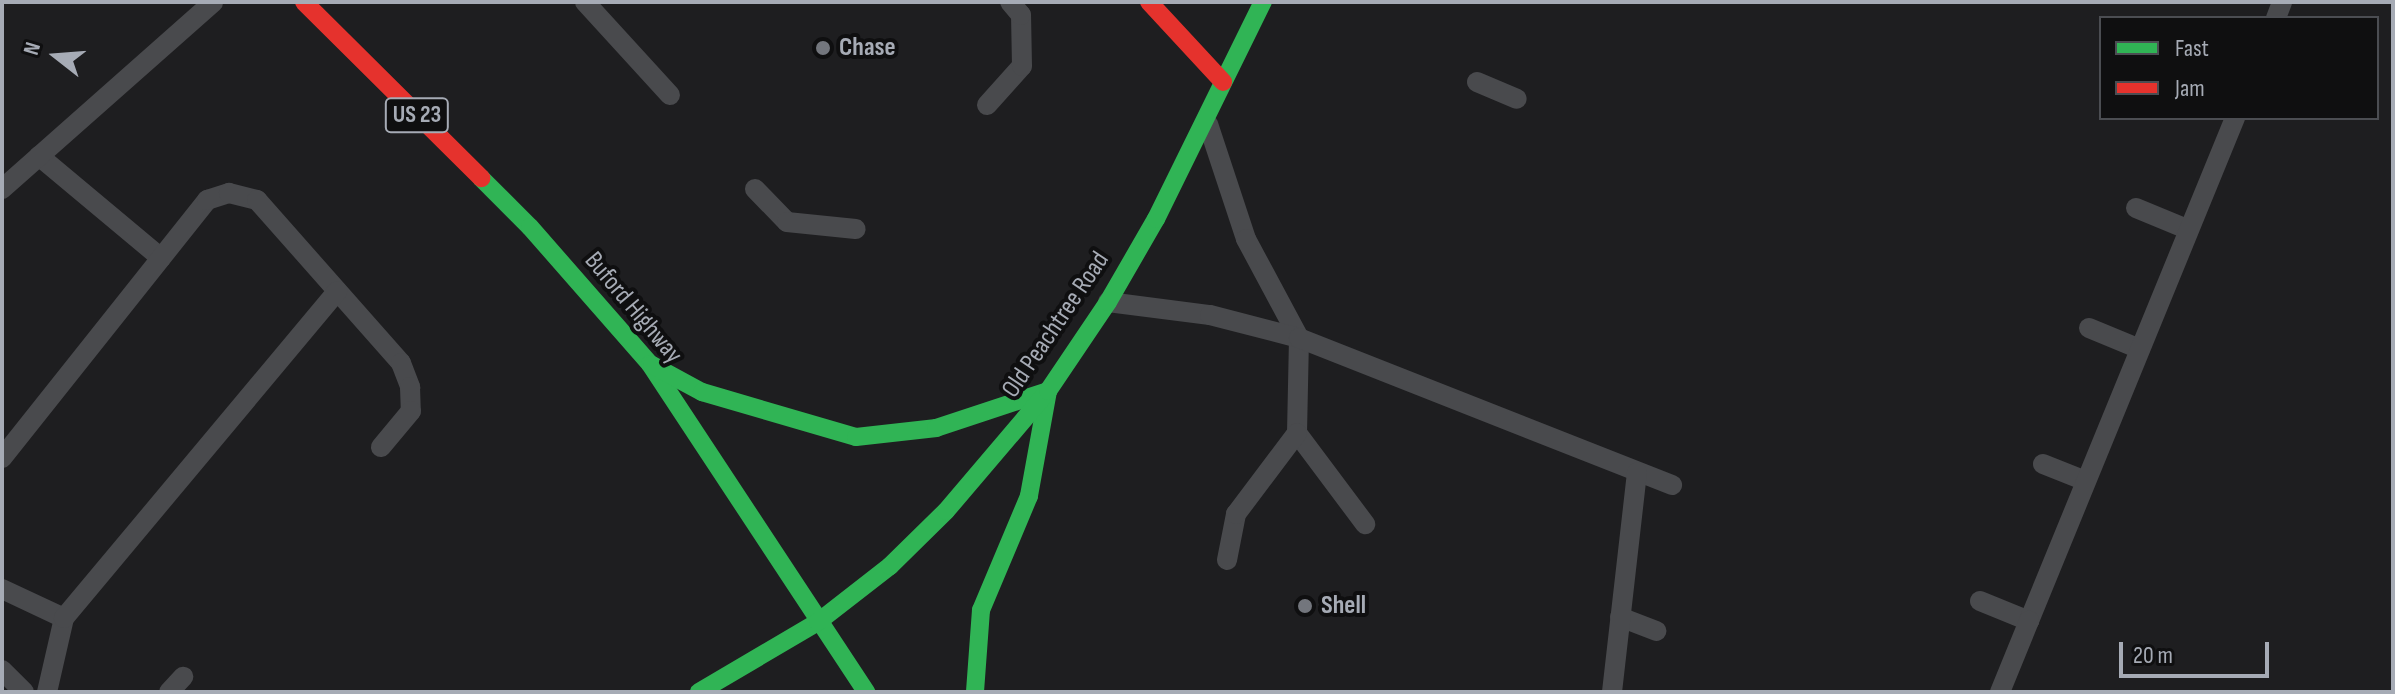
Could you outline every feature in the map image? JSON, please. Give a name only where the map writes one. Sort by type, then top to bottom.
[{"type":"main road","name":"Buford Highway","points":[[304,2],[530,227],[650,364],[866,692]]},
{"type":"main road","points":[[1149,2],[1223,82]]},
{"type":"main road","name":"Old Peachtree Road","points":[[699,692],[818,622],[890,566],[946,511],[1048,391],[1108,302],[1156,219],[1263,2]]},
{"type":"main road","points":[[650,364],[702,392],[856,437],[936,428],[1048,391],[1029,496],[981,610],[975,692]]},
{"type":"lane","points":[[2,189],[213,2]]},
{"type":"lane","points":[[585,2],[670,95]]},
{"type":"lane","points":[[987,105],[1022,66],[1021,15],[1010,2]]},
{"type":"lane","points":[[1477,82],[1517,99]]},
{"type":"lane","points":[[1206,120],[1246,239],[1299,338],[1297,433],[1236,514],[1227,560]]},
{"type":"lane","points":[[2000,692],[2234,120]]},
{"type":"lane","points":[[39,156],[161,258]]},
{"type":"lane","points":[[755,189],[787,222],[856,229]]},
{"type":"lane","points":[[2,458],[207,200],[229,193],[257,200],[401,363],[410,387],[411,411],[381,447]]},
{"type":"lane","points":[[2136,208],[2189,230]]},
{"type":"lane","points":[[47,692],[64,618],[337,291]]},
{"type":"lane","points":[[1108,302],[1210,315],[1299,338],[1672,485]]},
{"type":"lane","points":[[2089,328],[2140,349]]},
{"type":"lane","points":[[1297,433],[1365,524]]},
{"type":"lane","points":[[2043,464],[2086,481]]},
{"type":"lane","points":[[1612,692],[1637,472]]},
{"type":"lane","points":[[2,589],[64,618]]},
{"type":"lane","points":[[1980,601],[2029,621]]},
{"type":"lane","points":[[1620,617],[1656,631]]},
{"type":"lane","points":[[2,670],[24,692]]},
{"type":"shaded area","points":[[2,2],[2393,2],[2393,692],[2,692]]},
{"type":"traffic: fast","points":[[699,692],[818,622],[890,566],[946,511],[1048,391],[1108,302],[1156,219],[1263,2]]},
{"type":"traffic: fast","points":[[481,178],[530,227],[650,364],[866,692]]},
{"type":"traffic: fast","points":[[652,365],[702,392],[856,437],[936,428],[1048,391],[1029,496],[981,610],[975,692]]},
{"type":"traffic: jam","points":[[304,2],[481,178]]},
{"type":"traffic: jam","points":[[1149,2],[1223,82]]},
{"type":"place","name":"Chase","points":[[823,48]]},
{"type":"place","name":"Shell","points":[[1305,606]]}]
